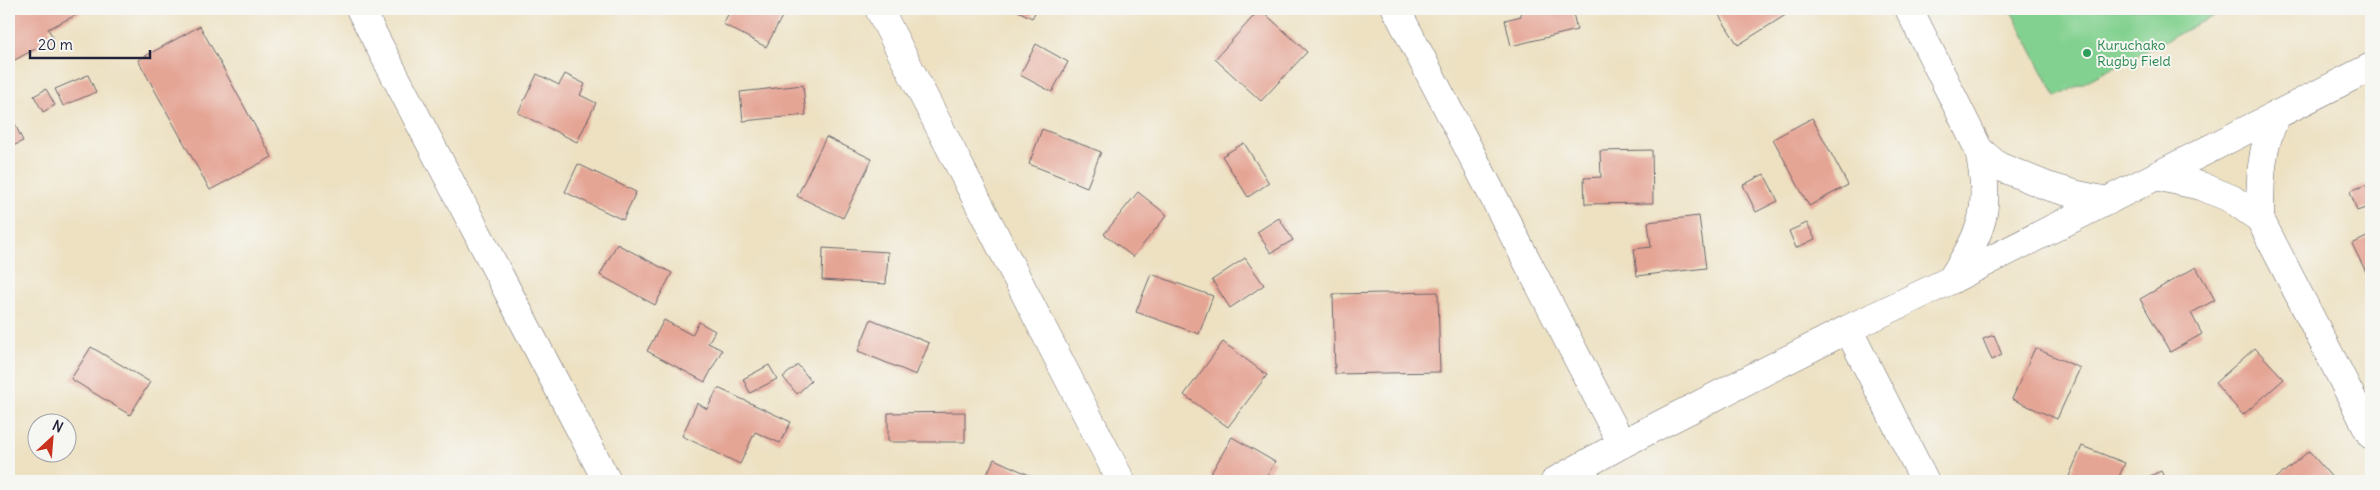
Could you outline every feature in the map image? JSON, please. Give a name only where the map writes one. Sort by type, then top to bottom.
[{"type":"street","points":[[360,9],[607,481]]},
{"type":"street","points":[[879,9],[1121,481]]},
{"type":"street","points":[[1396,9],[1622,444]]},
{"type":"street","points":[[1909,9],[1979,150],[1986,184],[1984,210],[1975,241],[1951,280]]},
{"type":"street","points":[[1555,481],[1622,444],[1848,329],[1951,280],[2371,67]]},
{"type":"street","points":[[2277,115],[2270,128],[2265,149],[2260,184],[2260,219],[2371,435]]},
{"type":"street","points":[[1979,150],[1998,166],[2047,186],[2078,195],[2108,200]]},
{"type":"street","points":[[2156,176],[2201,186],[2232,199],[2260,219]]},
{"type":"street","points":[[1848,329],[1925,481]]},
{"type":"green space","name":"Kuruchako Rugby Field","points":[[2010,9],[2227,9],[2056,97]]},
{"type":"building","points":[[9,9],[88,9],[48,29],[54,39],[9,63]]},
{"type":"building","points":[[731,9],[786,9],[766,47],[723,24]]},
{"type":"building","points":[[1014,9],[1037,9],[1032,18]]},
{"type":"building","points":[[1260,9],[1307,52],[1261,101],[1215,59]]},
{"type":"building","points":[[1520,9],[1572,9],[1577,30],[1511,46],[1505,20],[1521,16]]},
{"type":"building","points":[[1715,9],[1790,9],[1792,11],[1738,45]]},
{"type":"building","points":[[200,26],[272,157],[210,190],[138,60]]},
{"type":"building","points":[[1036,44],[1068,62],[1052,92],[1020,75]]},
{"type":"building","points":[[537,74],[559,85],[565,74],[585,84],[580,95],[596,103],[577,142],[518,113]]},
{"type":"building","points":[[88,75],[96,92],[63,106],[55,89]]},
{"type":"building","points":[[803,85],[806,115],[743,121],[740,92]]},
{"type":"building","points":[[46,89],[55,105],[43,112],[34,96]]},
{"type":"building","points":[[12,118],[23,141],[9,148],[9,119]]},
{"type":"building","points":[[1812,118],[1848,185],[1809,206],[1773,139]]},
{"type":"building","points":[[1042,129],[1101,152],[1087,187],[1029,164]]},
{"type":"building","points":[[826,137],[872,159],[843,218],[797,196]]},
{"type":"building","points":[[1244,143],[1269,183],[1248,197],[1222,156]]},
{"type":"building","points":[[1652,150],[1653,203],[1585,204],[1584,178],[1601,177],[1600,151]]},
{"type":"building","points":[[578,164],[636,192],[623,220],[565,192]]},
{"type":"building","points":[[1764,174],[1778,201],[1756,212],[1743,185]]},
{"type":"building","points":[[2366,185],[2371,198],[2371,206],[2357,211],[2350,191]]},
{"type":"building","points":[[1138,192],[1167,215],[1133,257],[1104,234]]},
{"type":"building","points":[[1699,216],[1706,268],[1637,276],[1634,249],[1651,247],[1648,222]]},
{"type":"building","points":[[1279,218],[1293,240],[1271,253],[1257,232]]},
{"type":"building","points":[[1807,223],[1815,239],[1796,248],[1789,231]]},
{"type":"building","points":[[2371,235],[2371,282],[2352,244]]},
{"type":"building","points":[[617,244],[672,273],[655,305],[600,275]]},
{"type":"building","points":[[823,248],[888,252],[886,284],[822,280]]},
{"type":"building","points":[[1245,258],[1264,285],[1230,308],[1212,280]]},
{"type":"building","points":[[2196,267],[2215,300],[2191,313],[2202,334],[2170,352],[2140,299]]},
{"type":"building","points":[[1151,274],[1213,296],[1199,334],[1136,312]]},
{"type":"building","points":[[1438,292],[1440,372],[1335,374],[1333,294]]},
{"type":"building","points":[[871,319],[929,343],[916,375],[858,351]]},
{"type":"building","points":[[664,320],[692,335],[699,322],[715,331],[708,343],[722,350],[705,382],[647,351]]},
{"type":"building","points":[[1994,335],[2002,355],[1992,360],[1983,339]]},
{"type":"building","points":[[1223,342],[1267,375],[1228,427],[1184,395]]},
{"type":"building","points":[[91,347],[150,382],[130,415],[71,379]]},
{"type":"building","points":[[2035,348],[2080,368],[2057,419],[2012,399]]},
{"type":"building","points":[[2255,348],[2284,379],[2243,415],[2215,383]]},
{"type":"building","points":[[769,365],[777,379],[750,393],[743,379]]},
{"type":"building","points":[[798,365],[811,381],[797,394],[783,377]]},
{"type":"building","points":[[718,388],[791,422],[780,443],[755,432],[740,464],[682,436],[697,403],[707,409]]},
{"type":"building","points":[[965,412],[965,442],[888,442],[888,413]]},
{"type":"building","points":[[1232,437],[1275,462],[1264,481],[1220,481],[1210,475]]},
{"type":"building","points":[[2082,446],[2125,463],[2117,481],[2067,481]]},
{"type":"building","points":[[2309,451],[2335,481],[2273,481]]},
{"type":"building","points":[[994,459],[1036,478],[1034,481],[984,481]]},
{"type":"building","points":[[2161,471],[2166,481],[2139,481]]},
{"type":"place","name":"Kuruchako Rugby Field","points":[[2087,53]]}]
